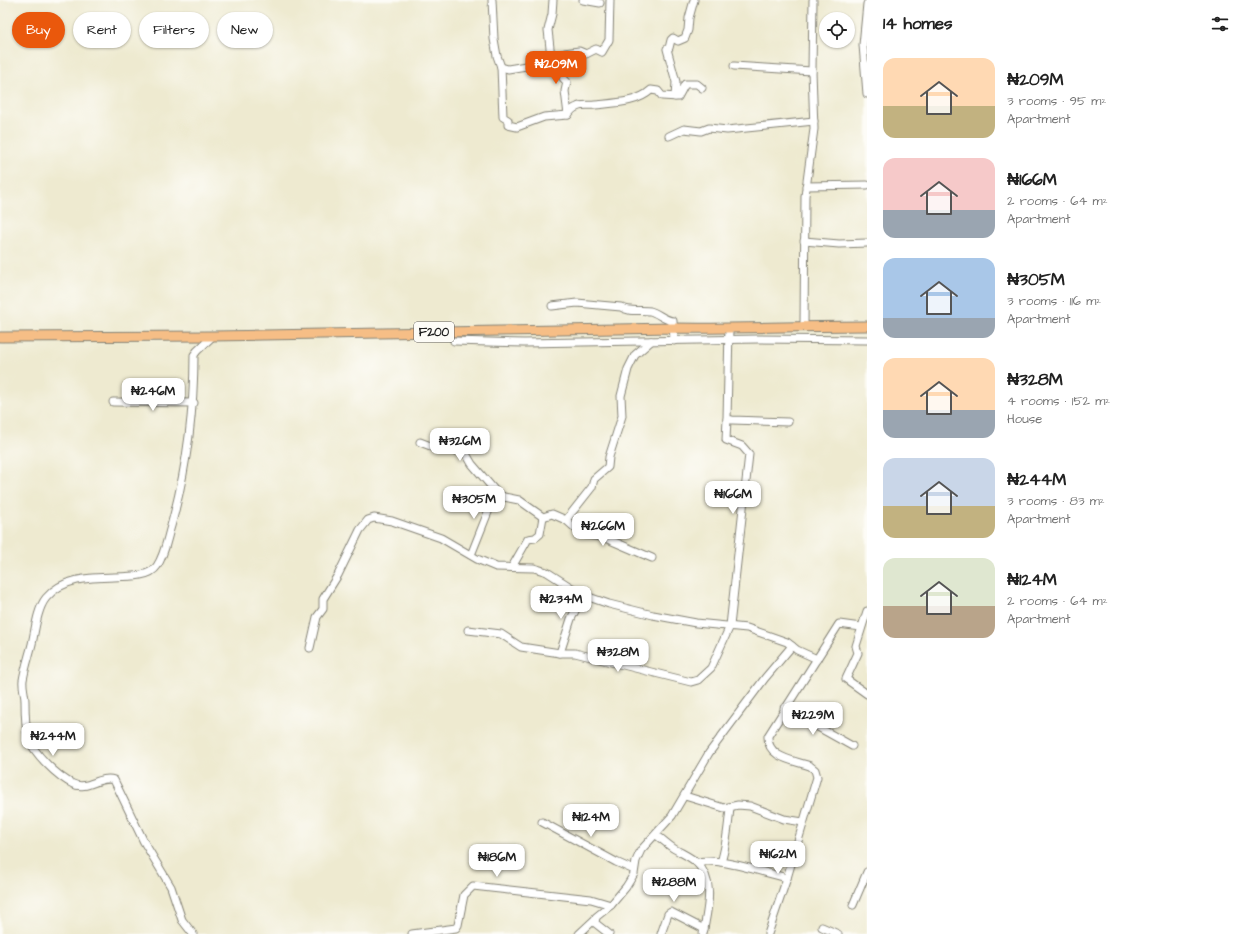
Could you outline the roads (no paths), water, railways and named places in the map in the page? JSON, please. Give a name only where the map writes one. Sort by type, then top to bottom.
[{"type":"main road","name":"F200","points":[[0,337],[213,336],[867,326]]},
{"type":"street","points":[[492,0],[494,39],[497,56],[501,67],[503,117],[508,120],[508,125],[517,127],[544,117],[568,115],[575,107],[629,100],[644,96],[651,90],[658,91],[662,96],[678,97],[685,84]]},
{"type":"street","points":[[550,57],[548,30],[552,14],[553,0]]},
{"type":"street","points":[[583,0],[600,3]]},
{"type":"street","points":[[501,67],[515,68],[522,65],[537,63],[550,57],[565,53],[579,51],[586,54],[596,49],[602,52],[607,46],[609,40],[610,0]]},
{"type":"street","points":[[675,97],[676,82],[672,72],[672,66],[667,49],[669,48],[670,40],[673,38],[678,41],[685,38],[694,0]]},
{"type":"street","points":[[804,326],[804,241],[806,186],[809,173],[814,122],[812,71],[813,0]]},
{"type":"street","points":[[867,4],[863,45],[867,94]]},
{"type":"street","points":[[565,53],[566,62],[563,78],[567,82],[566,91],[568,115]]},
{"type":"street","points":[[734,66],[812,71]]},
{"type":"street","points":[[672,72],[685,84],[697,84],[702,88]]},
{"type":"street","points":[[669,136],[684,129],[700,131],[710,128],[734,130],[814,122]]},
{"type":"street","points":[[806,186],[818,184],[867,185]]},
{"type":"street","points":[[804,241],[839,244],[867,243]]},
{"type":"street","points":[[552,306],[577,303],[621,307],[627,311],[650,311],[673,321],[674,341]]},
{"type":"street","points":[[468,630],[501,634],[521,647],[560,653],[575,653],[691,682],[698,680],[711,668],[730,626],[749,454],[742,446],[726,440],[727,340],[729,329]]},
{"type":"street","points":[[193,934],[182,920],[170,887],[144,842],[114,780],[104,779],[79,786],[73,784],[50,767],[39,755],[28,738],[23,680],[36,624],[45,598],[68,581],[83,578],[138,576],[152,572],[156,568],[164,549],[182,485],[194,403],[194,355],[196,350],[213,336]]},
{"type":"street","points":[[454,341],[511,343],[867,340]]},
{"type":"street","points":[[566,520],[592,487],[594,478],[608,467],[609,457],[622,416],[621,396],[628,369],[635,355],[651,341]]},
{"type":"street","points":[[113,402],[194,403]]},
{"type":"street","points":[[727,419],[788,422]]},
{"type":"street","points":[[420,442],[433,447],[465,452],[472,464],[496,492],[504,497],[519,500],[542,516],[552,514],[566,520],[586,535],[604,537],[652,558]]},
{"type":"street","points":[[471,555],[496,492]]},
{"type":"street","points":[[512,567],[528,539],[535,538],[540,534],[542,516]]},
{"type":"street","points":[[310,648],[317,617],[323,609],[323,599],[338,575],[360,530],[368,520],[374,518],[392,521],[429,533],[496,567],[534,568],[547,572],[582,595],[653,615],[696,623],[738,626],[768,634],[787,642],[817,659]]},
{"type":"street","points":[[560,653],[571,619],[582,595]]},
{"type":"street","points":[[867,612],[856,646],[858,653],[846,679],[867,694]]},
{"type":"street","points":[[768,934],[787,878],[817,777],[815,770],[810,766],[774,753],[768,743],[768,736],[784,708],[839,624],[861,627]]},
{"type":"street","points":[[580,934],[596,917],[611,905],[632,879],[640,850],[656,835],[684,796],[713,748],[775,665],[792,646]]},
{"type":"street","points":[[784,708],[852,746]]},
{"type":"street","points":[[684,796],[724,808],[750,806],[784,818],[803,822]]},
{"type":"street","points":[[721,862],[727,842],[726,835],[730,808]]},
{"type":"street","points":[[542,822],[616,862],[634,870]]},
{"type":"street","points":[[656,835],[697,863],[707,882],[709,895],[709,907],[704,932],[672,912],[668,914],[661,934]]},
{"type":"street","points":[[697,863],[707,860],[721,862],[787,878]]},
{"type":"street","points":[[853,905],[864,886],[867,872]]},
{"type":"street","points":[[412,934],[453,931],[458,925],[464,895],[473,886],[590,899],[611,905]]},
{"type":"street","points":[[594,920],[595,923],[609,934]]},
{"type":"street","points":[[822,927],[838,934]]}]
